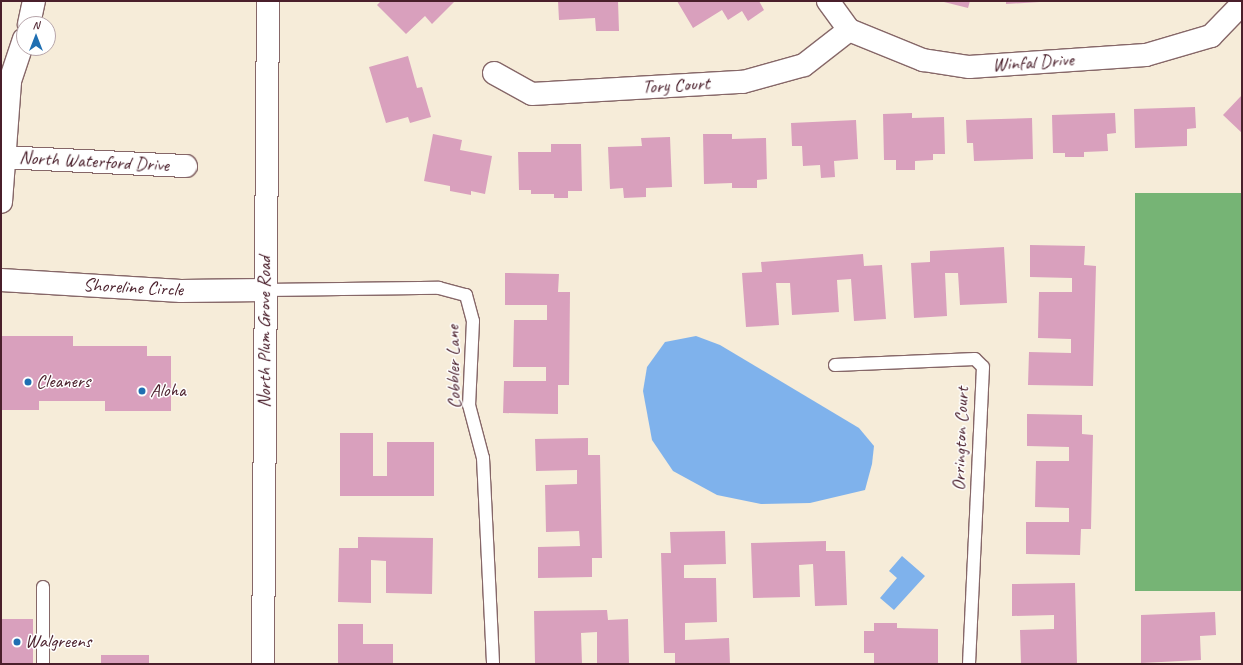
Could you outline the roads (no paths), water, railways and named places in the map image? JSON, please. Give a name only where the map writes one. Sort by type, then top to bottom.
[{"type":"street","points":[[31,16],[34,1]]},
{"type":"street","name":"North Plum Grove Road","points":[[263,664],[268,1]]},
{"type":"street","points":[[828,1],[849,30]]},
{"type":"street","name":"Winfal Drive","points":[[849,30],[923,60],[969,67],[1146,55],[1211,36],[1242,4]]},
{"type":"street","name":"Tory Court","points":[[494,73],[532,94],[743,82],[804,65],[849,30]]},
{"type":"street","points":[[1,202],[2,158],[10,81],[18,56]]},
{"type":"street","name":"North Waterford Drive","points":[[2,158],[186,166]]},
{"type":"street","name":"Shoreline Circle","points":[[1,280],[181,291],[265,290]]},
{"type":"lane","name":"Cobbler Lane","points":[[265,290],[439,288],[466,295],[473,321],[469,405],[483,458],[493,664]]},
{"type":"lane","name":"Orrington Court","points":[[834,365],[975,359],[983,367],[968,664]]},
{"type":"lane","points":[[43,587],[43,664]]},
{"type":"water","points":[[696,336],[720,345],[859,428],[874,446],[872,464],[865,490],[810,503],[761,504],[717,495],[673,471],[652,440],[643,391],[647,367],[665,342]]},
{"type":"water","points":[[902,556],[925,576],[894,610],[880,598],[897,578],[889,571]]},
{"type":"place","name":"Cleaners","points":[[28,382]]},
{"type":"place","name":"Aloha","points":[[142,391]]},
{"type":"place","name":"Walgreens","points":[[17,642]]}]
